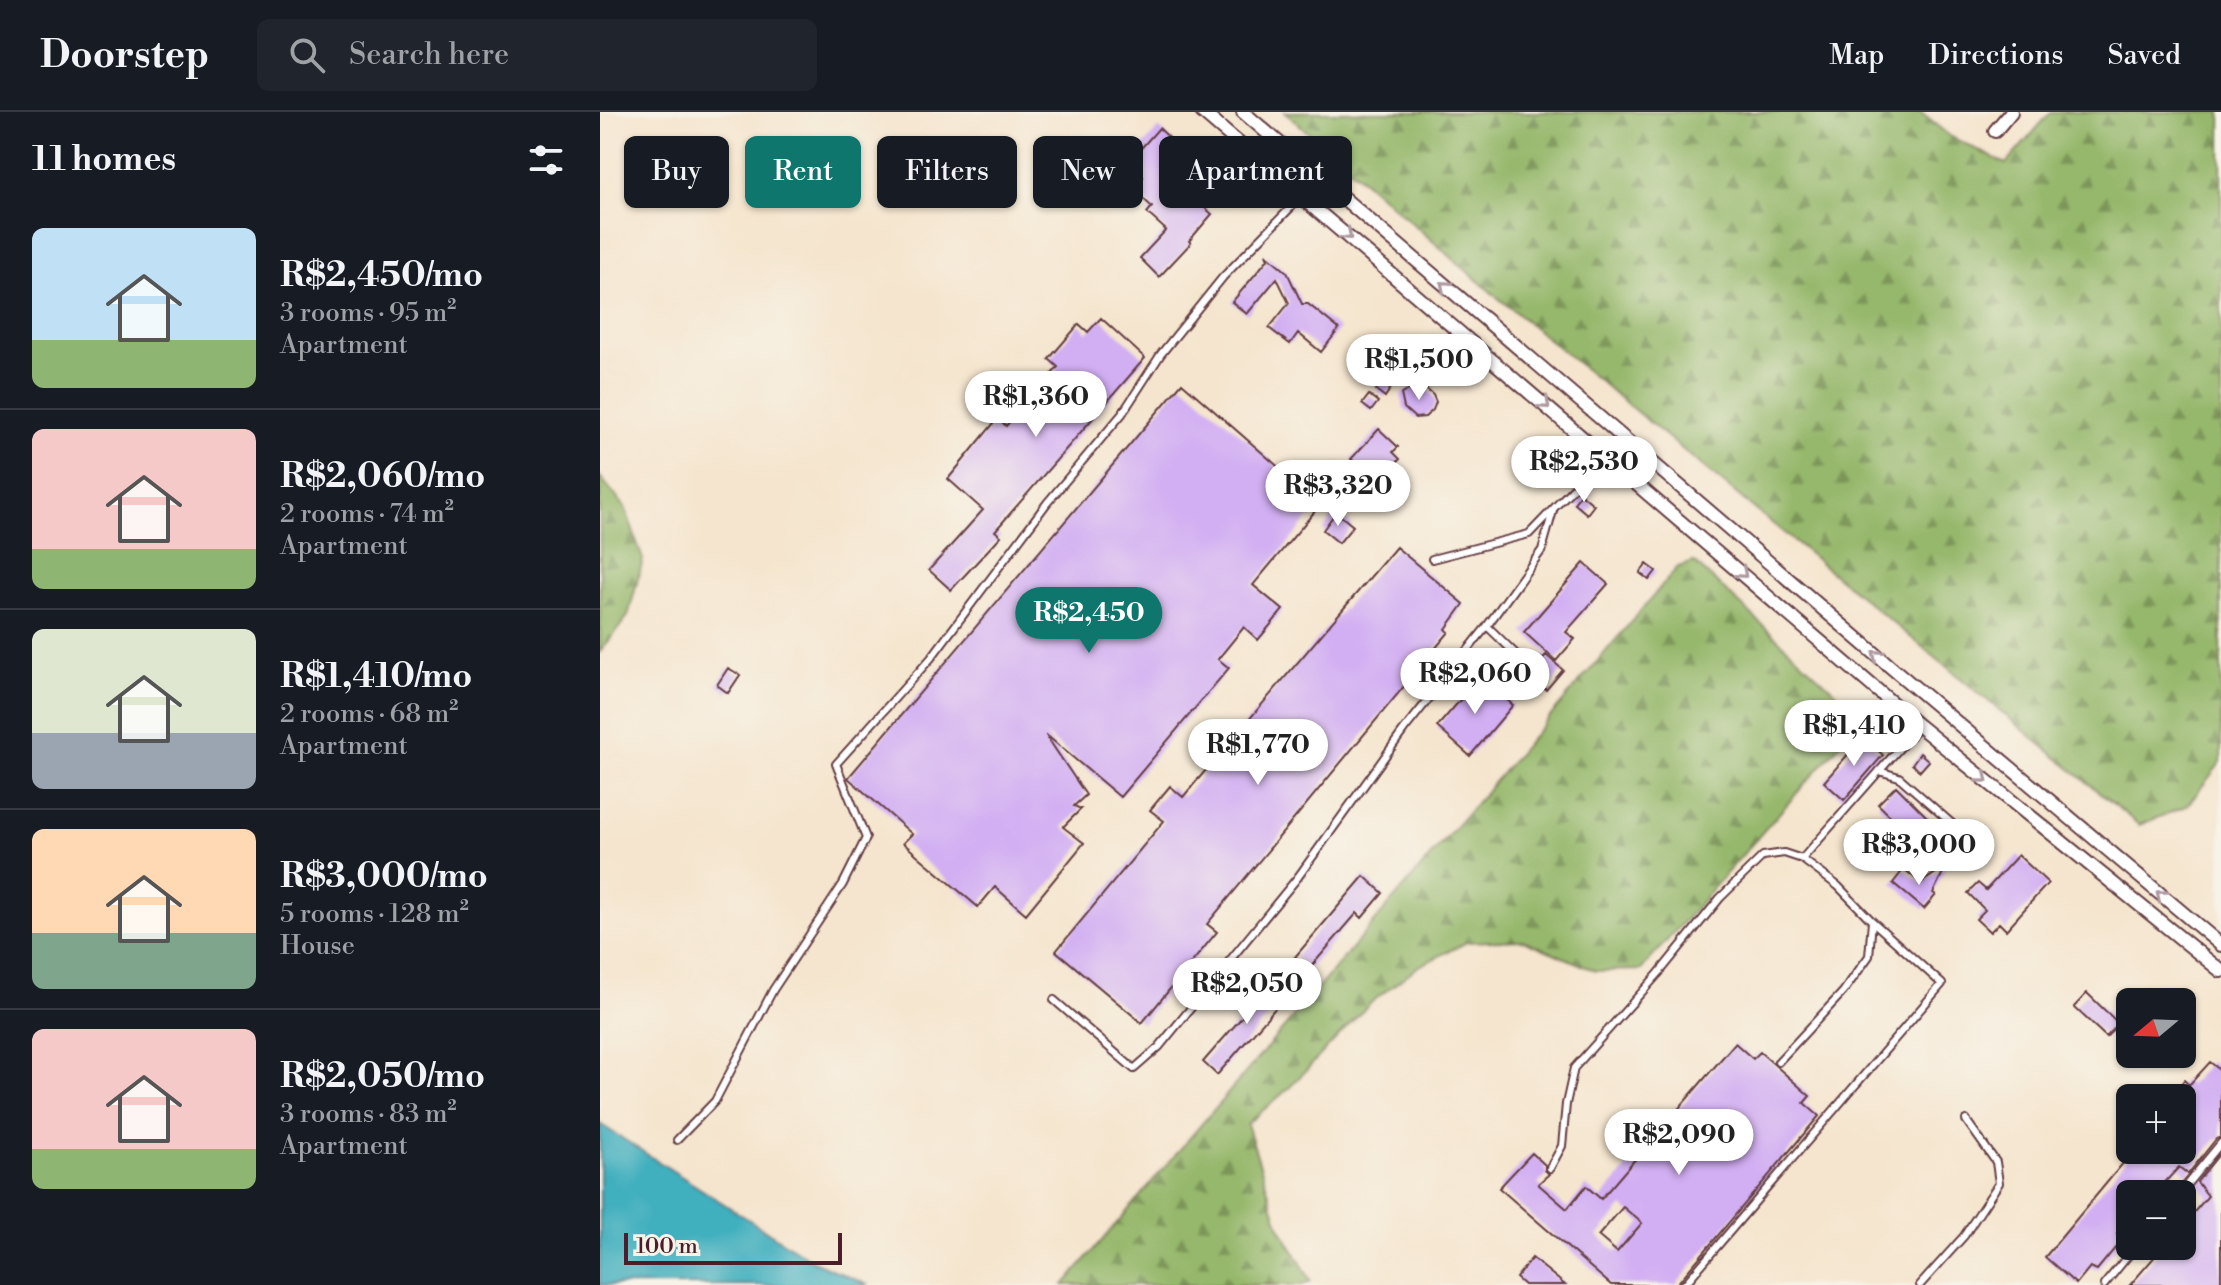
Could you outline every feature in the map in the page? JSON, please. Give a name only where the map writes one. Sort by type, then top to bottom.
[{"type":"street","points":[[1202,112],[1231,136]]},
{"type":"street","points":[[1243,112],[1271,136]]},
{"type":"street","points":[[1995,131],[2011,112]]},
{"type":"street","points":[[1352,205],[2221,945]]},
{"type":"street","points":[[1316,208],[1919,726],[2221,971]]},
{"type":"lane","points":[[677,1140],[715,1101],[773,990],[843,884],[866,838],[836,764],[931,658],[1047,503],[1122,414],[1161,354],[1223,277],[1290,208]]},
{"type":"lane","points":[[1432,559],[1529,534],[1605,455]]},
{"type":"lane","points":[[1054,1000],[1134,1069],[1159,1047],[1298,877],[1404,730],[1487,626],[1542,550],[1553,511]]},
{"type":"lane","points":[[1487,626],[1521,659]]},
{"type":"lane","points":[[1802,859],[1919,726]]},
{"type":"lane","points":[[1879,771],[1899,777],[1957,828]]},
{"type":"lane","points":[[1550,1168],[1562,1146],[1566,1104],[1574,1068],[1659,973],[1720,898],[1763,856],[1784,853],[1802,859],[1838,886],[1942,984],[1684,1285]]},
{"type":"lane","points":[[1778,1062],[1843,992],[1869,956],[1872,921]]},
{"type":"lane","points":[[1920,1285],[1964,1236],[1999,1183],[1996,1162],[1966,1120]]},
{"type":"lane","points":[[2191,1180],[2221,1143]]},
{"type":"lane","points":[[2104,1285],[2125,1260]]},
{"type":"green space","points":[[1285,112],[1920,112],[1951,137],[2006,164],[2051,112],[2221,112],[2221,762],[2187,806],[2139,825],[1491,292],[1352,171],[1352,136],[1312,136]]},
{"type":"green space","points":[[600,477],[625,507],[643,560],[628,616],[600,652]]},
{"type":"green space","points":[[1694,562],[1856,711],[1849,734],[1641,970],[1596,971],[1523,940],[1467,942],[1417,967],[1369,1004],[1289,1088],[1247,1124],[1279,1225],[1311,1281],[1302,1285],[1064,1285],[1678,567]]},
{"type":"water","points":[[600,1124],[813,1261],[868,1285],[600,1285]]},
{"type":"building","points":[[1159,128],[1167,136],[1159,136],[1159,208],[1205,208],[1212,214],[1189,241],[1191,243],[1159,277],[1140,258],[1166,230],[1147,213],[1152,207],[1143,198],[1143,146]]},
{"type":"building","points":[[1266,254],[1287,272],[1302,304],[1308,304],[1339,329],[1321,352],[1298,333],[1290,344],[1269,328],[1289,303],[1277,278],[1247,314],[1232,302],[1268,259]]},
{"type":"building","points":[[1101,318],[1145,358],[995,531],[1001,536],[951,590],[929,570],[983,510],[948,479],[998,418],[1006,426],[1058,367],[1049,359],[1079,324],[1088,332]]},
{"type":"building","points":[[1383,380],[1392,386],[1385,397],[1376,390]]},
{"type":"building","points":[[1182,383],[1321,504],[1253,585],[1283,610],[1258,640],[1244,627],[1218,659],[1229,668],[1120,797],[1045,734],[1086,795],[1074,806],[1081,809],[1063,827],[1084,843],[1026,914],[995,887],[978,907],[903,843],[912,834],[848,778]]},
{"type":"building","points":[[1414,387],[1425,388],[1436,402],[1425,417],[1415,418],[1404,408],[1401,394]]},
{"type":"building","points":[[1369,395],[1378,402],[1371,411],[1362,404]]},
{"type":"building","points":[[1379,429],[1398,447],[1393,452],[1400,459],[1380,481],[1351,459]]},
{"type":"building","points":[[1581,494],[1594,505],[1587,514],[1574,503]]},
{"type":"building","points":[[1336,512],[1353,526],[1339,543],[1323,530]]},
{"type":"building","points":[[1396,547],[1464,604],[1446,629],[1449,632],[1207,924],[1217,932],[1142,1023],[1056,951],[1164,821],[1150,810],[1170,786],[1183,797]]},
{"type":"building","points":[[1584,563],[1608,584],[1566,632],[1575,639],[1556,661],[1524,632]]},
{"type":"building","points":[[1647,564],[1656,571],[1649,580],[1640,573]]},
{"type":"building","points":[[1546,655],[1563,670],[1546,690],[1529,674]]},
{"type":"building","points":[[728,668],[740,675],[728,693],[717,685]]},
{"type":"building","points":[[1480,677],[1513,705],[1470,756],[1437,727]]},
{"type":"building","points":[[1863,737],[1883,755],[1844,800],[1824,782]]},
{"type":"building","points":[[1920,753],[1929,761],[1920,771],[1912,764]]},
{"type":"building","points":[[1896,786],[1952,842],[1935,860],[1878,804]]},
{"type":"building","points":[[2018,855],[2048,883],[2006,930],[1999,923],[1990,932],[1976,919],[1985,910],[1968,893],[1978,883],[1986,890]]},
{"type":"building","points":[[1946,866],[1933,893],[1936,895],[1924,909],[1893,883],[1904,869],[1921,883]]},
{"type":"building","points":[[1364,876],[1383,893],[1362,918],[1357,913],[1309,969],[1295,957]]},
{"type":"building","points":[[1277,977],[1291,990],[1217,1075],[1203,1062]]},
{"type":"building","points":[[2087,993],[2116,1021],[2116,1027],[2106,1037],[2074,1007]]},
{"type":"building","points":[[1735,1043],[1753,1059],[1760,1052],[1810,1096],[1804,1103],[1819,1116],[1676,1285],[1611,1285],[1499,1188],[1532,1153],[1545,1165],[1549,1174],[1538,1184],[1567,1209],[1586,1186],[1601,1199]],"holes":[[[1623,1207],[1642,1223],[1617,1252],[1598,1236]]]},
{"type":"building","points":[[2210,1062],[2221,1071],[2221,1137],[2196,1164],[2196,1084],[2190,1084]]},
{"type":"building","points":[[2221,1152],[2221,1285],[2130,1285],[2152,1260],[2196,1260],[2196,1210],[2208,1196],[2197,1182]]},
{"type":"building","points":[[2122,1164],[2196,1164],[2188,1174],[2179,1167],[2167,1180],[2116,1180],[2116,1247],[2097,1270],[2090,1267],[2076,1284],[2045,1257]]},
{"type":"building","points":[[1532,1258],[1565,1285],[1524,1285],[1516,1278]]}]
